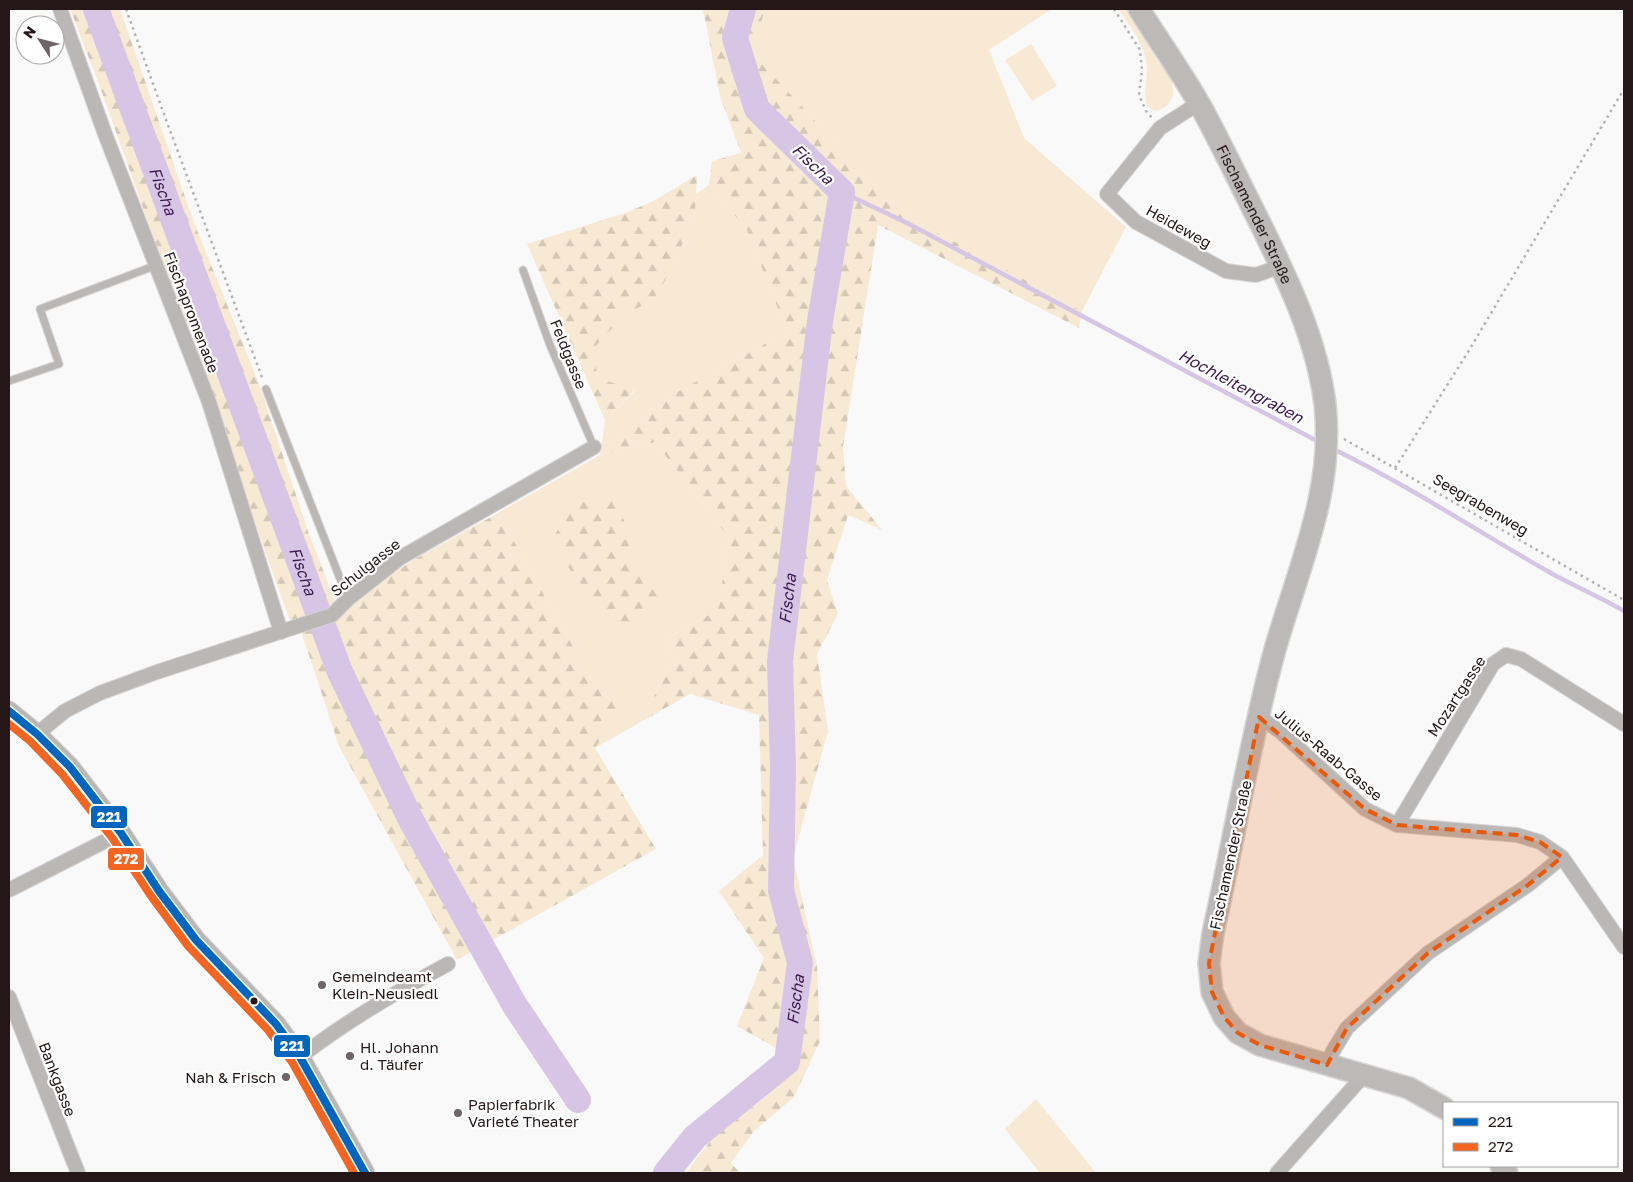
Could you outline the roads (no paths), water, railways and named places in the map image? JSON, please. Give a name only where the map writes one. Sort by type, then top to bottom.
[{"type":"main road","name":"Fischamender Straße","points":[[1139,9],[1199,103],[1281,266],[1295,298],[1316,358],[1325,404],[1326,442],[1323,484],[1315,519],[1274,653],[1259,717],[1213,932],[1209,963],[1212,992],[1224,1017],[1238,1033],[1260,1045],[1408,1088],[1443,1107]]},
{"type":"main road","points":[[9,711],[37,734],[70,767],[121,833],[159,891],[196,940],[276,1024],[300,1057],[365,1173]]},
{"type":"street","name":"Fischapromenade","points":[[60,9],[209,402],[281,632]]},
{"type":"street","name":"Heideweg","points":[[1199,103],[1160,128],[1107,194],[1136,222],[1226,271],[1256,275],[1281,266]]},
{"type":"street","name":"Schulgasse","points":[[37,734],[65,711],[100,692],[332,614],[400,558],[594,448]]},
{"type":"street","name":"Mozartgasse","points":[[1397,824],[1493,664],[1506,655],[1521,660],[1624,724]]},
{"type":"street","name":"Julius-Raab-Gasse","points":[[1259,717],[1281,732],[1365,809],[1397,824],[1517,835],[1540,842],[1562,857],[1624,947]]},
{"type":"street","points":[[9,890],[121,833]]},
{"type":"street","points":[[1328,1065],[1333,1051],[1347,1028],[1428,953],[1528,886],[1562,857]]},
{"type":"street","points":[[300,1057],[394,993],[448,964]]},
{"type":"street","name":"Bankgasse","points":[[9,997],[78,1173]]},
{"type":"street","points":[[1278,1173],[1365,1074]]},
{"type":"lane","points":[[9,381],[59,364],[40,309],[157,265]]},
{"type":"lane","name":"Feldgasse","points":[[522,270],[550,345],[594,448]]},
{"type":"lane","points":[[266,389],[348,599]]},
{"type":"waterway","name":"Fischa","points":[[96,9],[340,672],[412,822],[514,1004],[578,1100]]},
{"type":"waterway","name":"Fischa","points":[[666,1173],[695,1137],[787,1062],[800,963],[781,890],[783,767],[780,661],[820,321],[842,192],[757,109],[735,38],[743,9]]},
{"type":"waterway","name":"Hochleitengraben","points":[[842,192],[909,224],[1319,442]]},
{"type":"waterway","name":"Hochleitengraben","points":[[1333,449],[1415,493],[1549,572],[1624,611]]},
{"type":"place","name":"Gemeindeamt Klein-Neusiedl","points":[[322,985]]},
{"type":"place","name":"Hl. Johann d. Täufer","points":[[350,1056]]},
{"type":"place","name":"Nah & Frisch","points":[[286,1077]]},
{"type":"place","name":"Papierfabrik Varieté Theater","points":[[458,1113]]}]
